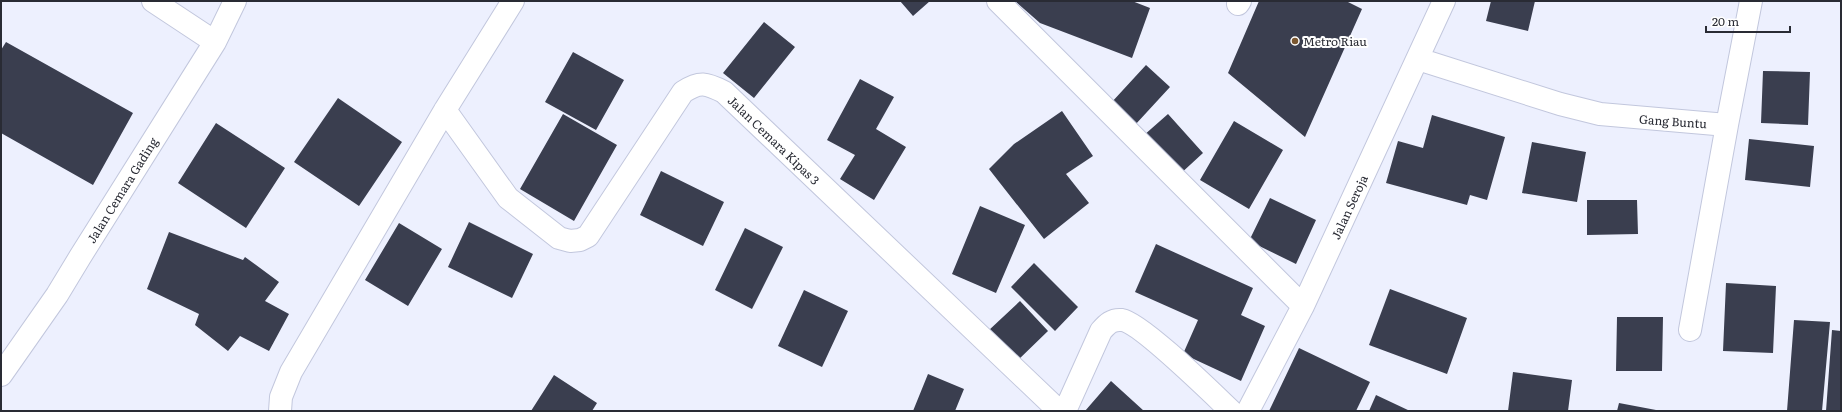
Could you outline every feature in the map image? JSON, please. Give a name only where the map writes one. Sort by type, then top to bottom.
[{"type":"street","points":[[153,1],[215,42]]},
{"type":"street","name":"Jalan Cemara Gading","points":[[1,375],[57,295],[215,42],[235,1]]},
{"type":"street","points":[[280,411],[281,397],[291,372],[445,110],[513,1]]},
{"type":"street","points":[[998,1],[1303,306]]},
{"type":"street","name":"Jalan Seroja","points":[[1248,411],[1303,306],[1444,1]]},
{"type":"street","points":[[1690,330],[1751,1]]},
{"type":"street","name":"Gang Buntu","points":[[1418,60],[1560,104],[1600,114],[1727,124]]},
{"type":"street","name":"Jalan Cemara Kipas 3","points":[[445,110],[508,198],[559,238],[570,241],[580,240],[588,236],[683,92],[702,83],[719,89],[724,92],[1059,411]]},
{"type":"street","points":[[1065,411],[1101,331],[1106,325],[1114,320],[1123,320],[1142,330],[1225,408]]},
{"type":"building","points":[[900,1],[930,1],[913,16]]},
{"type":"building","points":[[1015,1],[1132,1],[1150,8],[1132,58],[1040,23]]},
{"type":"building","name":"Metro Riau","points":[[1259,1],[1346,1],[1362,9],[1305,137],[1228,73]]},
{"type":"building","points":[[1491,1],[1535,1],[1528,31],[1486,21]]},
{"type":"building","points":[[764,22],[795,47],[754,98],[723,73]]},
{"type":"building","points":[[6,42],[133,113],[93,185],[1,133],[1,50]]},
{"type":"building","points":[[573,52],[624,80],[596,130],[545,102]]},
{"type":"building","points":[[1146,65],[1170,87],[1135,125],[1111,103]]},
{"type":"building","points":[[1763,71],[1810,72],[1808,125],[1761,123]]},
{"type":"building","points":[[860,79],[894,97],[876,129],[906,147],[874,200],[840,179],[855,155],[827,140]]},
{"type":"building","points":[[338,98],[402,142],[359,206],[294,162]]},
{"type":"building","points":[[1062,111],[1093,156],[1066,174],[1089,203],[1044,239],[989,169],[1014,144]]},
{"type":"building","points":[[563,114],[617,145],[574,221],[520,189]]},
{"type":"building","points":[[1168,114],[1203,153],[1178,176],[1143,136]]},
{"type":"building","points":[[1432,115],[1505,137],[1487,200],[1470,195],[1467,205],[1386,183],[1398,141],[1423,148]]},
{"type":"building","points":[[1234,121],[1283,150],[1249,209],[1200,180]]},
{"type":"building","points":[[216,123],[285,168],[246,228],[178,183]]},
{"type":"building","points":[[1749,139],[1814,146],[1810,187],[1745,180]]},
{"type":"building","points":[[1532,142],[1586,152],[1577,202],[1522,193]]},
{"type":"building","points":[[661,171],[724,202],[703,246],[640,215]]},
{"type":"building","points":[[1270,198],[1316,220],[1296,264],[1249,241]]},
{"type":"building","points":[[1587,200],[1637,200],[1638,234],[1587,235]]},
{"type":"building","points":[[980,206],[1025,225],[996,293],[952,274]]},
{"type":"building","points":[[469,222],[533,254],[512,298],[448,267]]},
{"type":"building","points":[[399,223],[442,249],[408,306],[365,280]]},
{"type":"building","points":[[745,228],[783,247],[752,309],[715,290]]},
{"type":"building","points":[[169,232],[243,260],[245,257],[279,282],[265,301],[289,314],[269,351],[240,336],[228,351],[195,325],[199,314],[147,289]]},
{"type":"building","points":[[1156,244],[1253,288],[1241,315],[1265,326],[1241,381],[1183,354],[1198,320],[1135,292]]},
{"type":"building","points":[[1034,263],[1078,307],[1055,331],[1011,287]]},
{"type":"building","points":[[1726,283],[1776,286],[1773,353],[1723,351]]},
{"type":"building","points":[[1390,289],[1467,318],[1447,374],[1369,345]]},
{"type":"building","points":[[804,290],[848,311],[822,367],[778,346]]},
{"type":"building","points":[[1020,301],[1048,331],[1016,362],[988,331]]},
{"type":"building","points":[[1617,317],[1663,317],[1662,371],[1616,371]]},
{"type":"building","points":[[1794,320],[1830,322],[1822,411],[1787,411]]},
{"type":"building","points":[[1832,330],[1841,331],[1841,411],[1826,411]]},
{"type":"building","points":[[1299,348],[1370,382],[1356,411],[1269,411]]},
{"type":"building","points":[[1513,372],[1572,380],[1568,411],[1508,411]]},
{"type":"building","points":[[928,374],[964,389],[955,411],[913,411]]},
{"type":"building","points":[[554,375],[597,403],[592,411],[531,411]]},
{"type":"building","points":[[1111,381],[1144,411],[1085,411]]},
{"type":"building","points":[[1376,395],[1410,411],[1369,411]]},
{"type":"building","points":[[1619,403],[1656,410],[1656,411],[1617,411]]},
{"type":"place","name":"Metro Riau","points":[[1295,41]]}]
